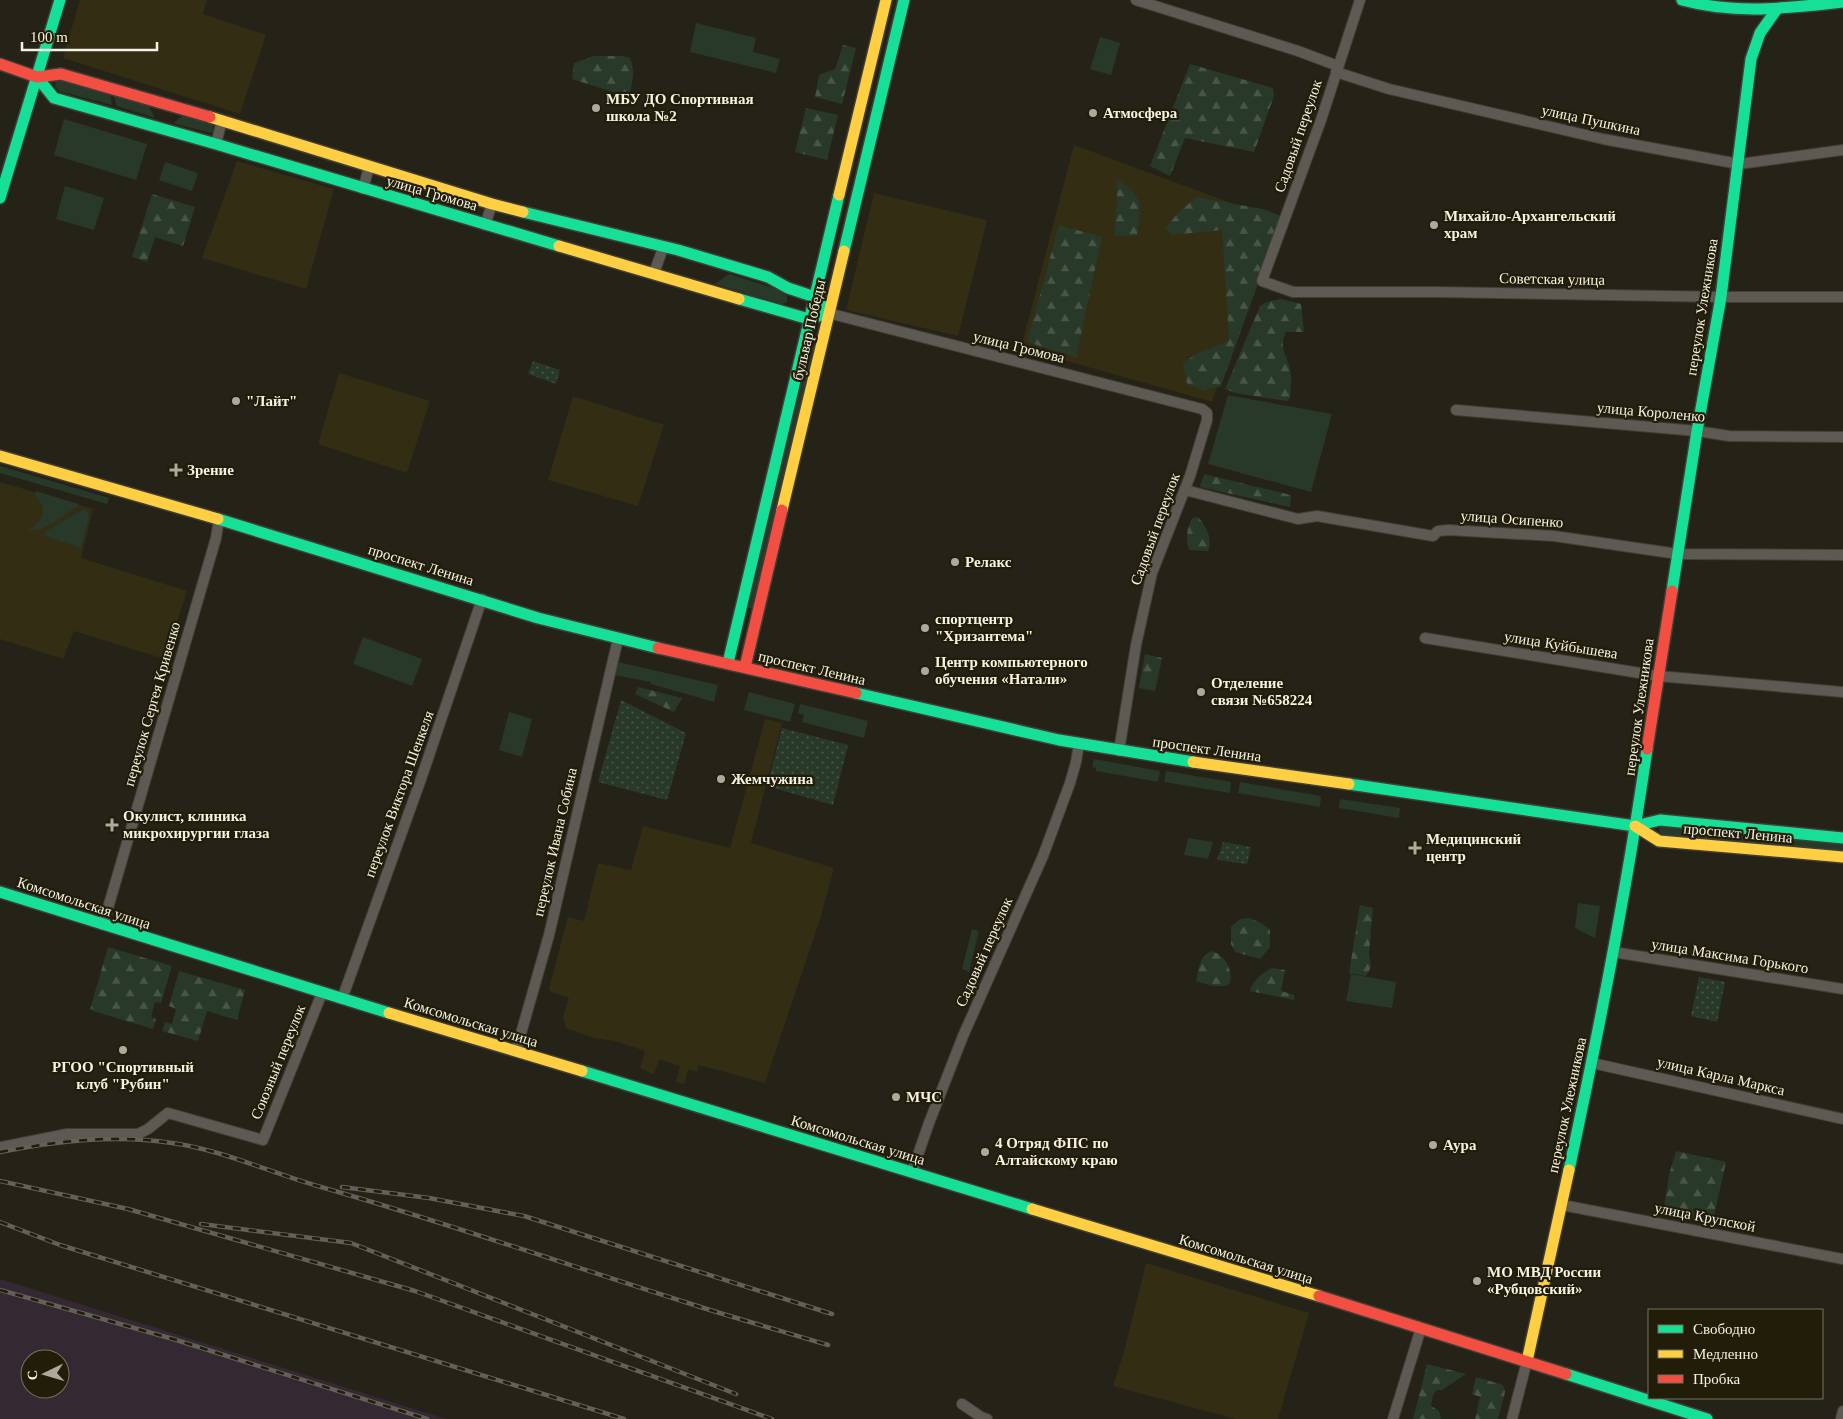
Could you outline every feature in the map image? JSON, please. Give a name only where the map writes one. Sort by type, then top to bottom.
[{"type":"main road","points":[[0,198],[60,0]]},
{"type":"main road","name":"бульвар Победы","points":[[728,663],[886,0]]},
{"type":"main road","name":"бульвар Победы","points":[[745,667],[828,312],[904,0]]},
{"type":"main road","points":[[1682,0],[1715,8],[1752,8],[1776,4],[1843,2]]},
{"type":"main road","name":"переулок Улежникова","points":[[1527,1361],[1592,1063],[1636,826],[1697,431],[1721,297],[1751,59],[1759,34],[1776,4]]},
{"type":"main road","points":[[1752,8],[1759,34]]},
{"type":"main road","points":[[876,37],[894,42]]},
{"type":"main road","name":"улица Громова","points":[[0,64],[37,77],[61,74],[222,120],[492,204],[663,248],[678,250],[768,278],[788,288],[815,296]]},
{"type":"main road","name":"улица Громова","points":[[37,77],[54,98],[809,319]]},
{"type":"main road","points":[[860,112],[877,116]]},
{"type":"main road","points":[[809,319],[828,312],[815,296]]},
{"type":"main road","name":"проспект Ленина","points":[[0,456],[219,519],[482,599],[538,618],[990,726],[1120,751],[1636,826],[1657,821],[1843,838]]},
{"type":"main road","name":"проспект Ленина","points":[[1636,826],[1659,841],[1843,857]]},
{"type":"main road","name":"Комсомольская улица","points":[[0,892],[322,993],[1421,1328],[1707,1419]]},
{"type":"street","name":"улица Пушкина","points":[[1136,0],[1298,51],[1337,69],[1389,89],[1602,139],[1738,164],[1843,150]]},
{"type":"street","name":"Садовый переулок","points":[[1262,281],[1321,120],[1360,0]]},
{"type":"street","points":[[216,144],[222,120]]},
{"type":"street","points":[[362,189],[369,167]]},
{"type":"street","points":[[485,224],[492,204]]},
{"type":"street","points":[[654,273],[663,248]]},
{"type":"street","name":"Советская улица","points":[[1262,281],[1293,292],[1843,297]]},
{"type":"street","name":"улица Громова","points":[[828,312],[1202,409]]},
{"type":"street","name":"Садовый переулок","points":[[1120,751],[1136,646],[1152,573],[1185,490],[1207,420],[1207,413],[1202,409]]},
{"type":"street","name":"улица Короленко","points":[[1456,410],[1697,431],[1728,436],[1843,437]]},
{"type":"street","name":"улица Осипенко","points":[[1185,490],[1298,519],[1317,516],[1433,536],[1438,531],[1448,530],[1554,536],[1678,554],[1843,555]]},
{"type":"street","name":"переулок Сергея Кривенко","points":[[103,925],[216,538],[219,519]]},
{"type":"street","name":"переулок Виктора Шенкеля","points":[[342,998],[421,779],[482,599]]},
{"type":"street","name":"переулок Ивана Собина","points":[[516,1051],[549,935],[618,638]]},
{"type":"street","name":"улица Куйбышева","points":[[1425,638],[1658,676],[1843,692]]},
{"type":"street","name":"Садовый переулок","points":[[912,1172],[963,1036],[1043,856],[1070,783],[1079,744]]},
{"type":"street","points":[[1656,839],[1657,821]]},
{"type":"street","name":"улица Максима Горького","points":[[1613,952],[1843,989]]},
{"type":"street","name":"Союзный переулок","points":[[2,1147],[67,1134],[138,1134],[168,1113],[263,1140],[322,993]]},
{"type":"street","name":"улица Карла Маркса","points":[[1592,1063],[1843,1119]]},
{"type":"street","name":"улица Крупской","points":[[1562,1205],[1843,1259]]},
{"type":"street","points":[[1393,1419],[1421,1328]]},
{"type":"street","name":"переулок Улежникова","points":[[1512,1419],[1527,1361]]},
{"type":"street","points":[[962,1404],[980,1417],[987,1419]]},
{"type":"street","points":[[1841,1419],[1843,1411]]},
{"type":"shaded area","points":[[80,0],[207,0],[203,14],[266,35],[240,114],[63,58]]},
{"type":"shaded area","points":[[1074,145],[1272,218],[1212,402],[1021,348]]},
{"type":"shaded area","points":[[237,161],[334,189],[306,289],[202,258]]},
{"type":"shaded area","points":[[874,193],[987,220],[958,336],[846,310]]},
{"type":"shaded area","points":[[339,373],[430,401],[407,473],[318,444]]},
{"type":"shaded area","points":[[573,396],[664,425],[638,506],[548,480]]},
{"type":"shaded area","points":[[0,482],[93,509],[81,558],[187,591],[165,659],[74,631],[63,659],[0,639]]},
{"type":"shaded area","points":[[765,719],[782,723],[751,843],[834,868],[821,916],[765,1083],[699,1065],[697,1072],[688,1069],[684,1084],[676,1082],[680,1066],[659,1059],[654,1075],[640,1068],[645,1051],[615,1041],[594,1038],[566,1028],[563,1017],[569,998],[551,992],[549,988],[568,917],[584,921],[598,863],[631,870],[643,826],[730,848]]},
{"type":"shaded area","points":[[1146,1263],[1309,1313],[1278,1419],[1236,1419],[1113,1386],[1125,1348]]},
{"type":"shaded area","points":[[0,1279],[446,1419],[0,1419]]},
{"type":"green space","points":[[696,23],[756,38],[753,52],[780,59],[776,73],[690,52]]},
{"type":"green space","points":[[1100,37],[1120,43],[1111,75],[1090,69]]},
{"type":"green space","points":[[843,45],[856,48],[842,104],[815,97],[819,75],[835,69]]},
{"type":"green space","points":[[594,56],[623,56],[630,58],[633,73],[629,97],[572,79],[574,63]]},
{"type":"green space","points":[[1190,64],[1273,88],[1274,96],[1254,152],[1185,138],[1170,176],[1150,166]]},
{"type":"green space","points":[[61,79],[110,93],[112,105],[59,91],[55,86],[56,81]]},
{"type":"green space","points":[[113,93],[147,103],[155,118],[117,106]]},
{"type":"green space","points":[[806,108],[838,115],[827,160],[795,152]]},
{"type":"green space","points":[[184,115],[213,122],[213,132],[173,123]]},
{"type":"green space","points":[[64,119],[147,144],[136,180],[54,155]]},
{"type":"green space","points":[[165,162],[198,173],[192,191],[159,180]]},
{"type":"green space","points":[[1117,179],[1137,197],[1140,217],[1137,236],[1114,236]]},
{"type":"green space","points":[[65,186],[104,198],[94,230],[56,219]]},
{"type":"green space","points":[[152,194],[195,207],[183,246],[155,237],[147,262],[132,257]]},
{"type":"green space","points":[[1197,197],[1267,210],[1280,216],[1264,267],[1221,386],[1203,390],[1187,384],[1183,363],[1198,353],[1229,341],[1222,230],[1171,235],[1165,228],[1182,209]]},
{"type":"green space","points":[[1059,225],[1102,237],[1076,357],[1027,342]]},
{"type":"green space","points":[[729,274],[783,291],[787,296],[787,302],[783,304],[715,284]]},
{"type":"green space","points":[[1281,299],[1301,304],[1304,332],[1286,332],[1283,342],[1291,377],[1290,398],[1287,401],[1235,393],[1225,389],[1260,306],[1267,302]]},
{"type":"green space","points":[[815,345],[754,609],[745,607],[810,347]]},
{"type":"green space","points":[[533,361],[560,370],[556,384],[528,374]]},
{"type":"green space","points":[[1228,395],[1332,414],[1311,492],[1208,464]]},
{"type":"green space","points":[[0,466],[109,498],[107,504],[0,473]]},
{"type":"green space","points":[[1204,474],[1291,495],[1290,507],[1200,487]]},
{"type":"green space","points":[[36,491],[78,504],[79,506],[47,527],[25,530],[36,525],[42,517],[42,506],[35,496]]},
{"type":"green space","points":[[82,510],[87,510],[89,516],[81,548],[45,536],[46,531]]},
{"type":"green space","points":[[1198,517],[1208,533],[1210,542],[1208,551],[1189,550],[1187,541],[1188,530],[1192,518]]},
{"type":"green space","points":[[363,637],[422,659],[412,686],[353,664]]},
{"type":"green space","points":[[1145,654],[1162,658],[1155,691],[1139,688]]},
{"type":"green space","points":[[618,662],[718,685],[714,702],[651,684],[651,682],[614,675]]},
{"type":"green space","points":[[638,687],[682,698],[674,712],[635,694]]},
{"type":"green space","points":[[749,692],[795,704],[790,722],[744,710]]},
{"type":"green space","points":[[621,700],[686,733],[667,800],[598,782]]},
{"type":"green space","points":[[800,704],[868,721],[864,738],[802,722],[804,715],[798,713]]},
{"type":"green space","points":[[509,712],[532,719],[522,757],[499,750]]},
{"type":"green space","points":[[782,728],[848,745],[833,805],[767,786]]},
{"type":"green space","points":[[1094,759],[1160,771],[1158,782],[1096,771],[1096,768],[1092,767]]},
{"type":"green space","points":[[1166,771],[1231,782],[1230,793],[1164,782]]},
{"type":"green space","points":[[1240,782],[1321,796],[1320,807],[1238,793]]},
{"type":"green space","points":[[1340,799],[1400,808],[1399,818],[1339,808]]},
{"type":"green space","points":[[1660,824],[1843,840],[1843,854],[1659,839]]},
{"type":"green space","points":[[1188,838],[1213,842],[1208,859],[1184,855]]},
{"type":"green space","points":[[1223,842],[1251,847],[1247,864],[1217,860]]},
{"type":"green space","points":[[1578,903],[1600,906],[1595,938],[1575,928]]},
{"type":"green space","points":[[1360,905],[1373,908],[1369,953],[1371,967],[1366,976],[1349,973]]},
{"type":"green space","points":[[1249,918],[1261,923],[1270,930],[1270,947],[1260,959],[1235,952],[1231,944],[1231,927],[1240,919]]},
{"type":"green space","points":[[972,929],[979,931],[969,972],[962,969]]},
{"type":"green space","points":[[108,947],[172,966],[161,1003],[155,1002],[151,1017],[156,1019],[153,1029],[90,1010]]},
{"type":"green space","points":[[1212,951],[1224,959],[1229,968],[1231,978],[1230,983],[1226,986],[1212,986],[1196,981],[1202,959]]},
{"type":"green space","points":[[1272,968],[1285,970],[1281,991],[1294,995],[1294,1000],[1250,991],[1258,977]]},
{"type":"green space","points":[[179,971],[245,990],[237,1020],[207,1011],[198,1041],[162,1031],[165,1022],[172,1024],[176,1009],[169,1006]]},
{"type":"green space","points":[[1351,974],[1396,982],[1392,1008],[1346,1001]]},
{"type":"green space","points":[[1699,977],[1725,982],[1717,1022],[1691,1016]]},
{"type":"green space","points":[[1676,1151],[1726,1162],[1713,1220],[1706,1224],[1663,1214],[1669,1175]]},
{"type":"green space","points":[[1427,1364],[1466,1374],[1442,1390],[1437,1390],[1433,1395],[1431,1406],[1439,1411],[1441,1419],[1413,1419]]},
{"type":"green space","points":[[1476,1377],[1503,1385],[1505,1392],[1498,1419],[1475,1419],[1480,1397],[1472,1394]]},
{"type":"railway","points":[[0,1152],[64,1142],[107,1139],[150,1140],[191,1146],[459,1229],[705,1309],[828,1345]]},
{"type":"railway","points":[[0,1181],[128,1209],[415,1291],[772,1419]]},
{"type":"railway","points":[[342,1187],[429,1198],[524,1216],[832,1314]]},
{"type":"railway","points":[[0,1222],[60,1245],[624,1419]]},
{"type":"railway","points":[[201,1224],[351,1243],[736,1394]]},
{"type":"railway","points":[[0,1290],[173,1339],[427,1419]]},
{"type":"traffic: fast","points":[[0,198],[60,0]]},
{"type":"traffic: fast","points":[[844,251],[904,0]]},
{"type":"traffic: fast","points":[[1682,0],[1702,5],[1742,9],[1782,8],[1843,2]]},
{"type":"traffic: fast","points":[[1672,591],[1697,431],[1721,297],[1751,59],[1760,33],[1777,9]]},
{"type":"traffic: fast","points":[[37,77],[54,98],[559,246]]},
{"type":"traffic: fast","points":[[728,663],[839,195]]},
{"type":"traffic: fast","points":[[523,212],[678,250],[768,277],[788,288],[815,297],[828,313]]},
{"type":"traffic: fast","points":[[739,299],[809,319],[828,313]]},
{"type":"traffic: fast","points":[[218,519],[538,618],[658,648]]},
{"type":"traffic: fast","points":[[856,693],[1059,740],[1193,762]]},
{"type":"traffic: fast","points":[[1569,1170],[1612,960],[1631,855],[1647,749]]},
{"type":"traffic: fast","points":[[1349,784],[1635,826],[1660,820],[1843,838]]},
{"type":"traffic: fast","points":[[0,892],[389,1013]]},
{"type":"traffic: fast","points":[[582,1071],[1032,1209]]},
{"type":"traffic: fast","points":[[1566,1374],[1707,1419]]},
{"type":"traffic: slow","points":[[839,195],[886,0]]},
{"type":"traffic: slow","points":[[210,117],[523,212]]},
{"type":"traffic: slow","points":[[559,246],[739,299]]},
{"type":"traffic: slow","points":[[782,510],[844,251]]},
{"type":"traffic: slow","points":[[0,456],[218,519]]},
{"type":"traffic: slow","points":[[1193,762],[1349,784]]},
{"type":"traffic: slow","points":[[1635,826],[1659,841],[1843,857]]},
{"type":"traffic: slow","points":[[389,1013],[582,1071]]},
{"type":"traffic: slow","points":[[1527,1361],[1569,1170]]},
{"type":"traffic: slow","points":[[1032,1209],[1319,1296]]},
{"type":"traffic: jam","points":[[0,64],[37,77],[61,74],[210,117]]},
{"type":"traffic: jam","points":[[745,667],[782,510]]},
{"type":"traffic: jam","points":[[1647,749],[1672,591]]},
{"type":"traffic: jam","points":[[658,648],[856,693]]},
{"type":"traffic: jam","points":[[1319,1296],[1566,1374]]},
{"type":"place","name":"МБУ ДО Спортивная школа №2","points":[[596,108]]},
{"type":"place","name":"Атмосфера","points":[[1093,113]]},
{"type":"place","name":"Михайло-Архангельский храм","points":[[1434,225]]},
{"type":"place","name":"\"Лайт\"","points":[[236,401]]},
{"type":"place","name":"Зрение","points":[[176,470]]},
{"type":"place","name":"Релакс","points":[[955,562]]},
{"type":"place","name":"спортцентр \"Хризантема\"","points":[[925,628]]},
{"type":"place","name":"Центр компьютерного обучения «Натали»","points":[[925,671]]},
{"type":"place","name":"Отделение связи №658224","points":[[1201,692]]},
{"type":"place","name":"Жемчужина","points":[[721,779]]},
{"type":"place","name":"Окулист, клиника микрохирургии глаза","points":[[112,825]]},
{"type":"place","name":"Медицинский центр","points":[[1415,848]]},
{"type":"place","name":"РГОО \"Спортивный клуб \"Рубин\"","points":[[123,1050]]},
{"type":"place","name":"МЧС","points":[[896,1097]]},
{"type":"place","name":"Аура","points":[[1433,1145]]},
{"type":"place","name":"4 Отряд ФПС по Алтайскому краю","points":[[985,1152]]},
{"type":"place","name":"МО МВД России «Рубцовский»","points":[[1477,1281]]}]
